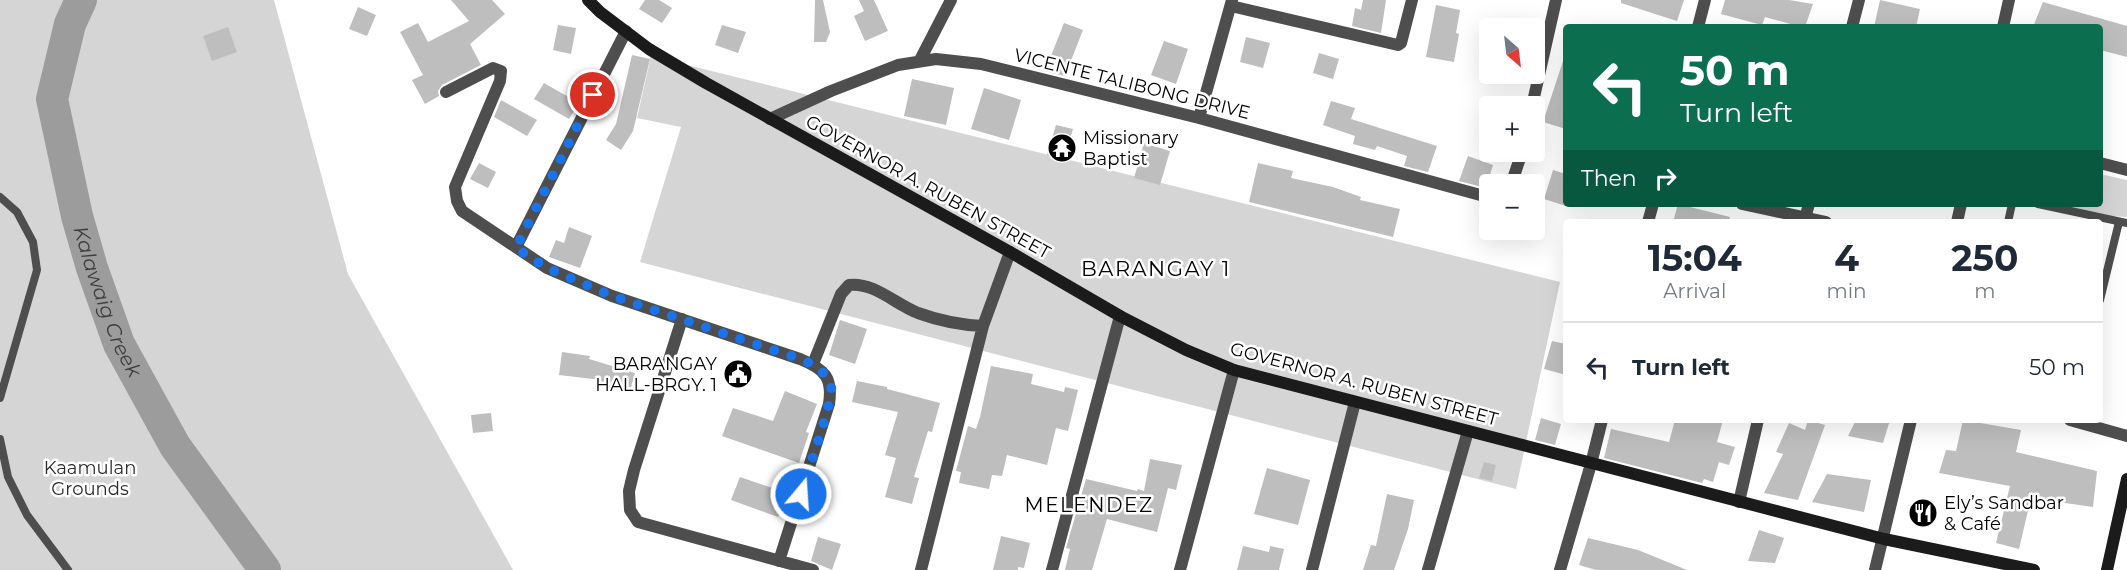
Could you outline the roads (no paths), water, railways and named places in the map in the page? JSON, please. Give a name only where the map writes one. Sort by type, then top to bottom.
[{"type":"main road","name":"GOVERNOR A. RUBEN STREET","points":[[588,0],[600,12],[649,49],[770,119],[1010,252],[1120,316],[1186,350],[1234,370],[1884,539],[2034,570]]},
{"type":"main road","points":[[2107,570],[2127,478]]},
{"type":"street","points":[[920,60],[951,0]]},
{"type":"street","points":[[1199,118],[1232,3],[1398,45],[1401,43],[1412,0]]},
{"type":"street","points":[[1534,96],[1556,0]]},
{"type":"street","points":[[1699,24],[1705,0]]},
{"type":"street","points":[[1853,24],[1859,0]]},
{"type":"street","points":[[2004,24],[2009,0]]},
{"type":"street","points":[[516,248],[626,31]]},
{"type":"street","name":"VICENTE TALIBONG DRIVE","points":[[770,119],[831,91],[898,65],[936,59],[981,64],[1199,118],[1479,195]]},
{"type":"street","points":[[446,92],[493,68],[501,71],[500,81],[455,187],[457,201],[462,211],[547,268],[612,296],[813,364],[827,376],[832,388],[829,404],[779,561]]},
{"type":"street","points":[[2103,164],[2127,170]]},
{"type":"street","points":[[1754,207],[1801,219]]},
{"type":"street","points":[[921,570],[983,326],[1010,252]]},
{"type":"street","points":[[813,364],[841,294],[849,285],[861,283],[917,313],[954,324],[983,326]]},
{"type":"street","points":[[1052,570],[1120,316]]},
{"type":"street","points":[[682,319],[634,470],[629,491],[630,510],[638,522],[813,570]]},
{"type":"street","points":[[1180,570],[1234,370]]},
{"type":"street","points":[[1312,570],[1355,402]]},
{"type":"street","points":[[1560,570],[1601,423]]},
{"type":"street","points":[[1739,502],[1757,423]]},
{"type":"street","points":[[1875,570],[1910,423]]},
{"type":"street","points":[[2081,423],[2127,436]]},
{"type":"street","points":[[1428,570],[1468,431]]},
{"type":"lane","points":[[0,197],[17,212],[33,242],[37,270],[0,398]]},
{"type":"lane","points":[[2052,207],[2123,222],[2103,290]]},
{"type":"lane","points":[[0,439],[8,477],[27,515],[68,570]]},
{"type":"waterway","name":"Kalawaig Creek","points":[[81,0],[70,24],[52,99],[77,216],[92,268],[119,344],[175,446],[265,570]]},
{"type":"place","name":"Missionary Baptist","points":[[1062,148]]},
{"type":"place","name":"BARANGAY HALL-BRGY. 1","points":[[738,374]]},
{"type":"place","name":"Ely’s Sandbar & Café","points":[[1923,513]]},
{"type":"district","name":"BARANGAY 1","points":[[1156,268]]},
{"type":"district","name":"MELENDEZ","points":[[1089,505]]},
{"type":"park label","name":"Kaamulan Grounds","points":[[90,478]]}]
